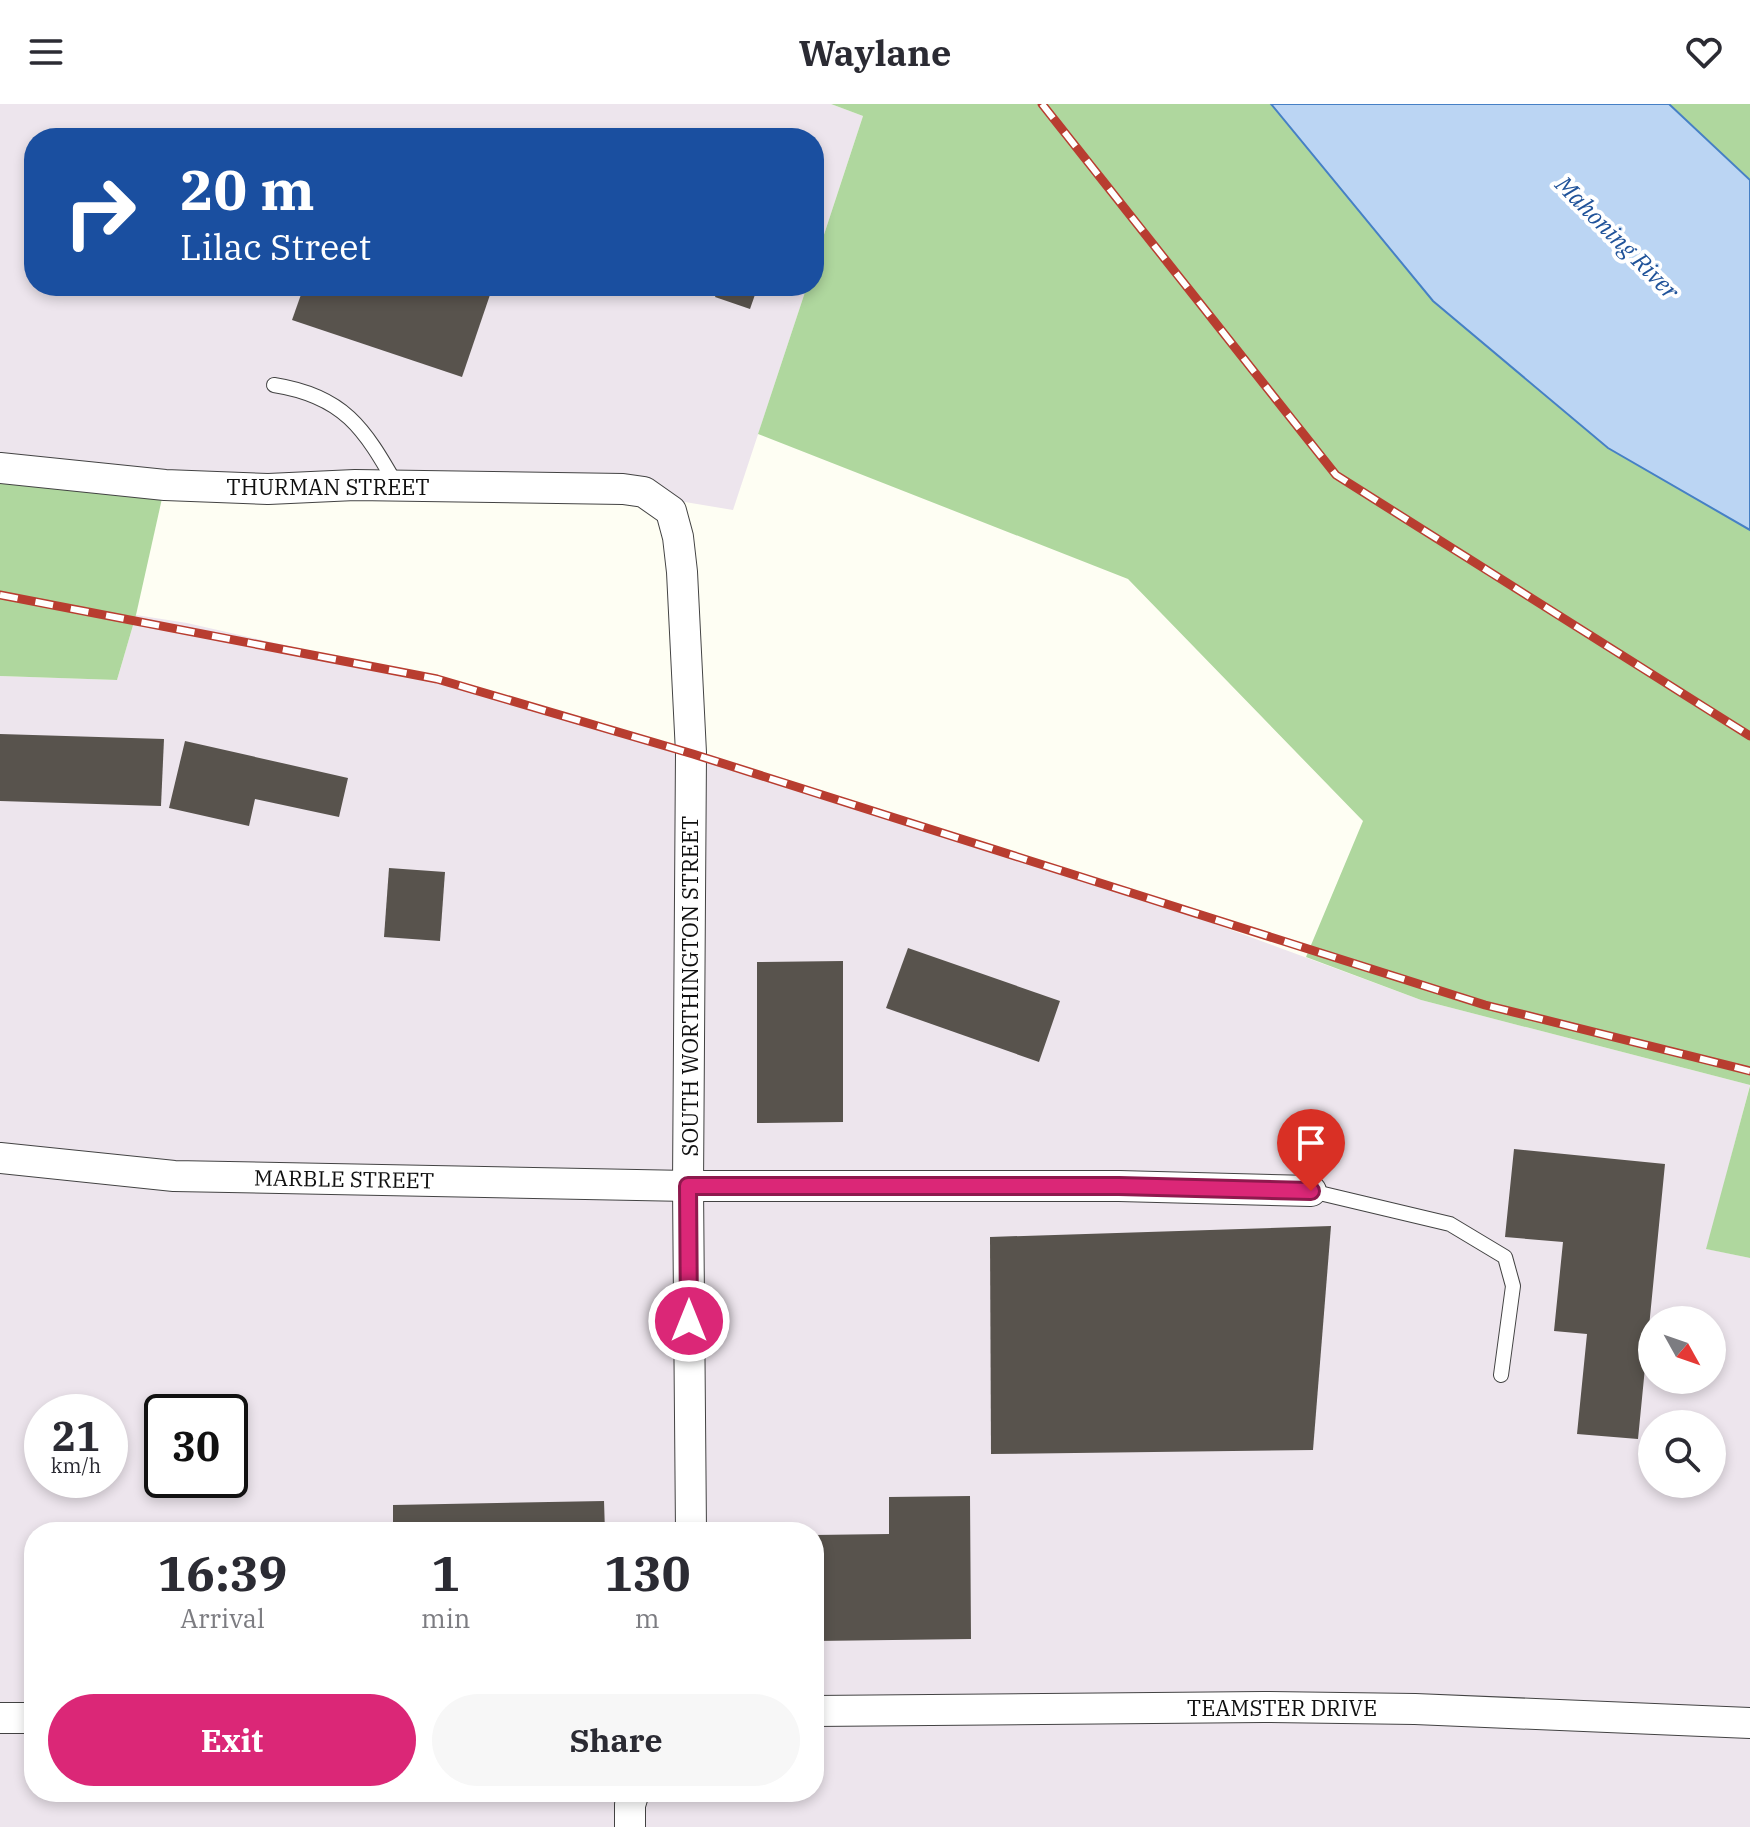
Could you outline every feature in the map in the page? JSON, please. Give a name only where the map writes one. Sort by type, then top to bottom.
[{"type":"street","name":"THURMAN STREET","points":[[0,468],[165,485],[268,489],[397,486],[623,489],[655,497]]},
{"type":"street","name":"SOUTH WORTHINGTON STREET","points":[[655,497],[671,511],[678,537],[691,753],[688,1186],[691,1522]]},
{"type":"street","name":"MARBLE STREET","points":[[0,1158],[174,1176],[688,1186],[1119,1186],[1311,1191]]},
{"type":"street","name":"TEAMSTER DRIVE","points":[[824,1711],[1248,1707],[1400,1709],[1750,1723]]},
{"type":"street","points":[[0,1718],[24,1718]]},
{"type":"street","points":[[630,1827],[631,1802]]},
{"type":"lane","points":[[274,385],[299,389],[332,403],[354,419],[397,486]]},
{"type":"lane","points":[[1311,1191],[1450,1224],[1505,1257],[1513,1286],[1501,1375]]},
{"type":"shaded area","points":[[0,104],[831,104],[863,116],[824,235],[824,128],[24,128],[24,296],[804,296],[733,510],[655,497],[0,468]]},
{"type":"shaded area","points":[[136,615],[187,623],[411,674],[691,749],[1085,876],[1421,1000],[1750,1085],[1707,1249],[1750,1258],[1750,1827],[0,1827],[0,676],[117,680]]},
{"type":"green space","points":[[831,104],[1271,104],[1433,301],[1750,510],[1750,1085],[1421,1000],[1306,957],[1363,821],[1128,579],[758,434],[804,296],[824,296],[824,235],[863,116]]},
{"type":"green space","points":[[1669,104],[1750,104],[1750,180]]},
{"type":"green space","points":[[0,468],[165,485],[136,615],[117,680],[0,676]]},
{"type":"green space","points":[[1750,1086],[1750,1258],[1706,1249]]},
{"type":"water","name":"Mahoning River","points":[[1271,104],[1669,104],[1750,180],[1750,530],[1608,448],[1433,301]]},
{"type":"building","points":[[300,296],[490,296],[462,377],[292,320]]},
{"type":"building","points":[[715,296],[755,296],[750,309]]},
{"type":"building","points":[[0,734],[164,739],[161,806],[0,801]]},
{"type":"building","points":[[185,741],[348,778],[339,817],[255,799],[249,826],[169,808]]},
{"type":"building","points":[[389,868],[445,872],[440,941],[384,937]]},
{"type":"building","points":[[908,948],[1060,1001],[1039,1062],[886,1008]]},
{"type":"building","points":[[843,961],[843,1122],[757,1123],[757,962]]},
{"type":"building","points":[[1514,1149],[1665,1164],[1651,1306],[1638,1306],[1638,1394],[1642,1394],[1641,1410],[1638,1410],[1638,1439],[1577,1434],[1587,1334],[1554,1331],[1563,1242],[1505,1237]]},
{"type":"building","points":[[1331,1226],[1313,1450],[991,1454],[990,1237]]},
{"type":"building","points":[[970,1496],[971,1639],[824,1641],[824,1535],[889,1534],[889,1497]]},
{"type":"building","points":[[604,1501],[605,1522],[393,1522],[393,1505]]},
{"type":"railway","points":[[1042,104],[1336,475],[1750,736]]},
{"type":"railway","points":[[0,595],[437,679],[693,754],[1485,1005],[1750,1071]]},
{"type":"route","points":[[689,1321],[688,1186],[1119,1186],[1311,1191]]}]
